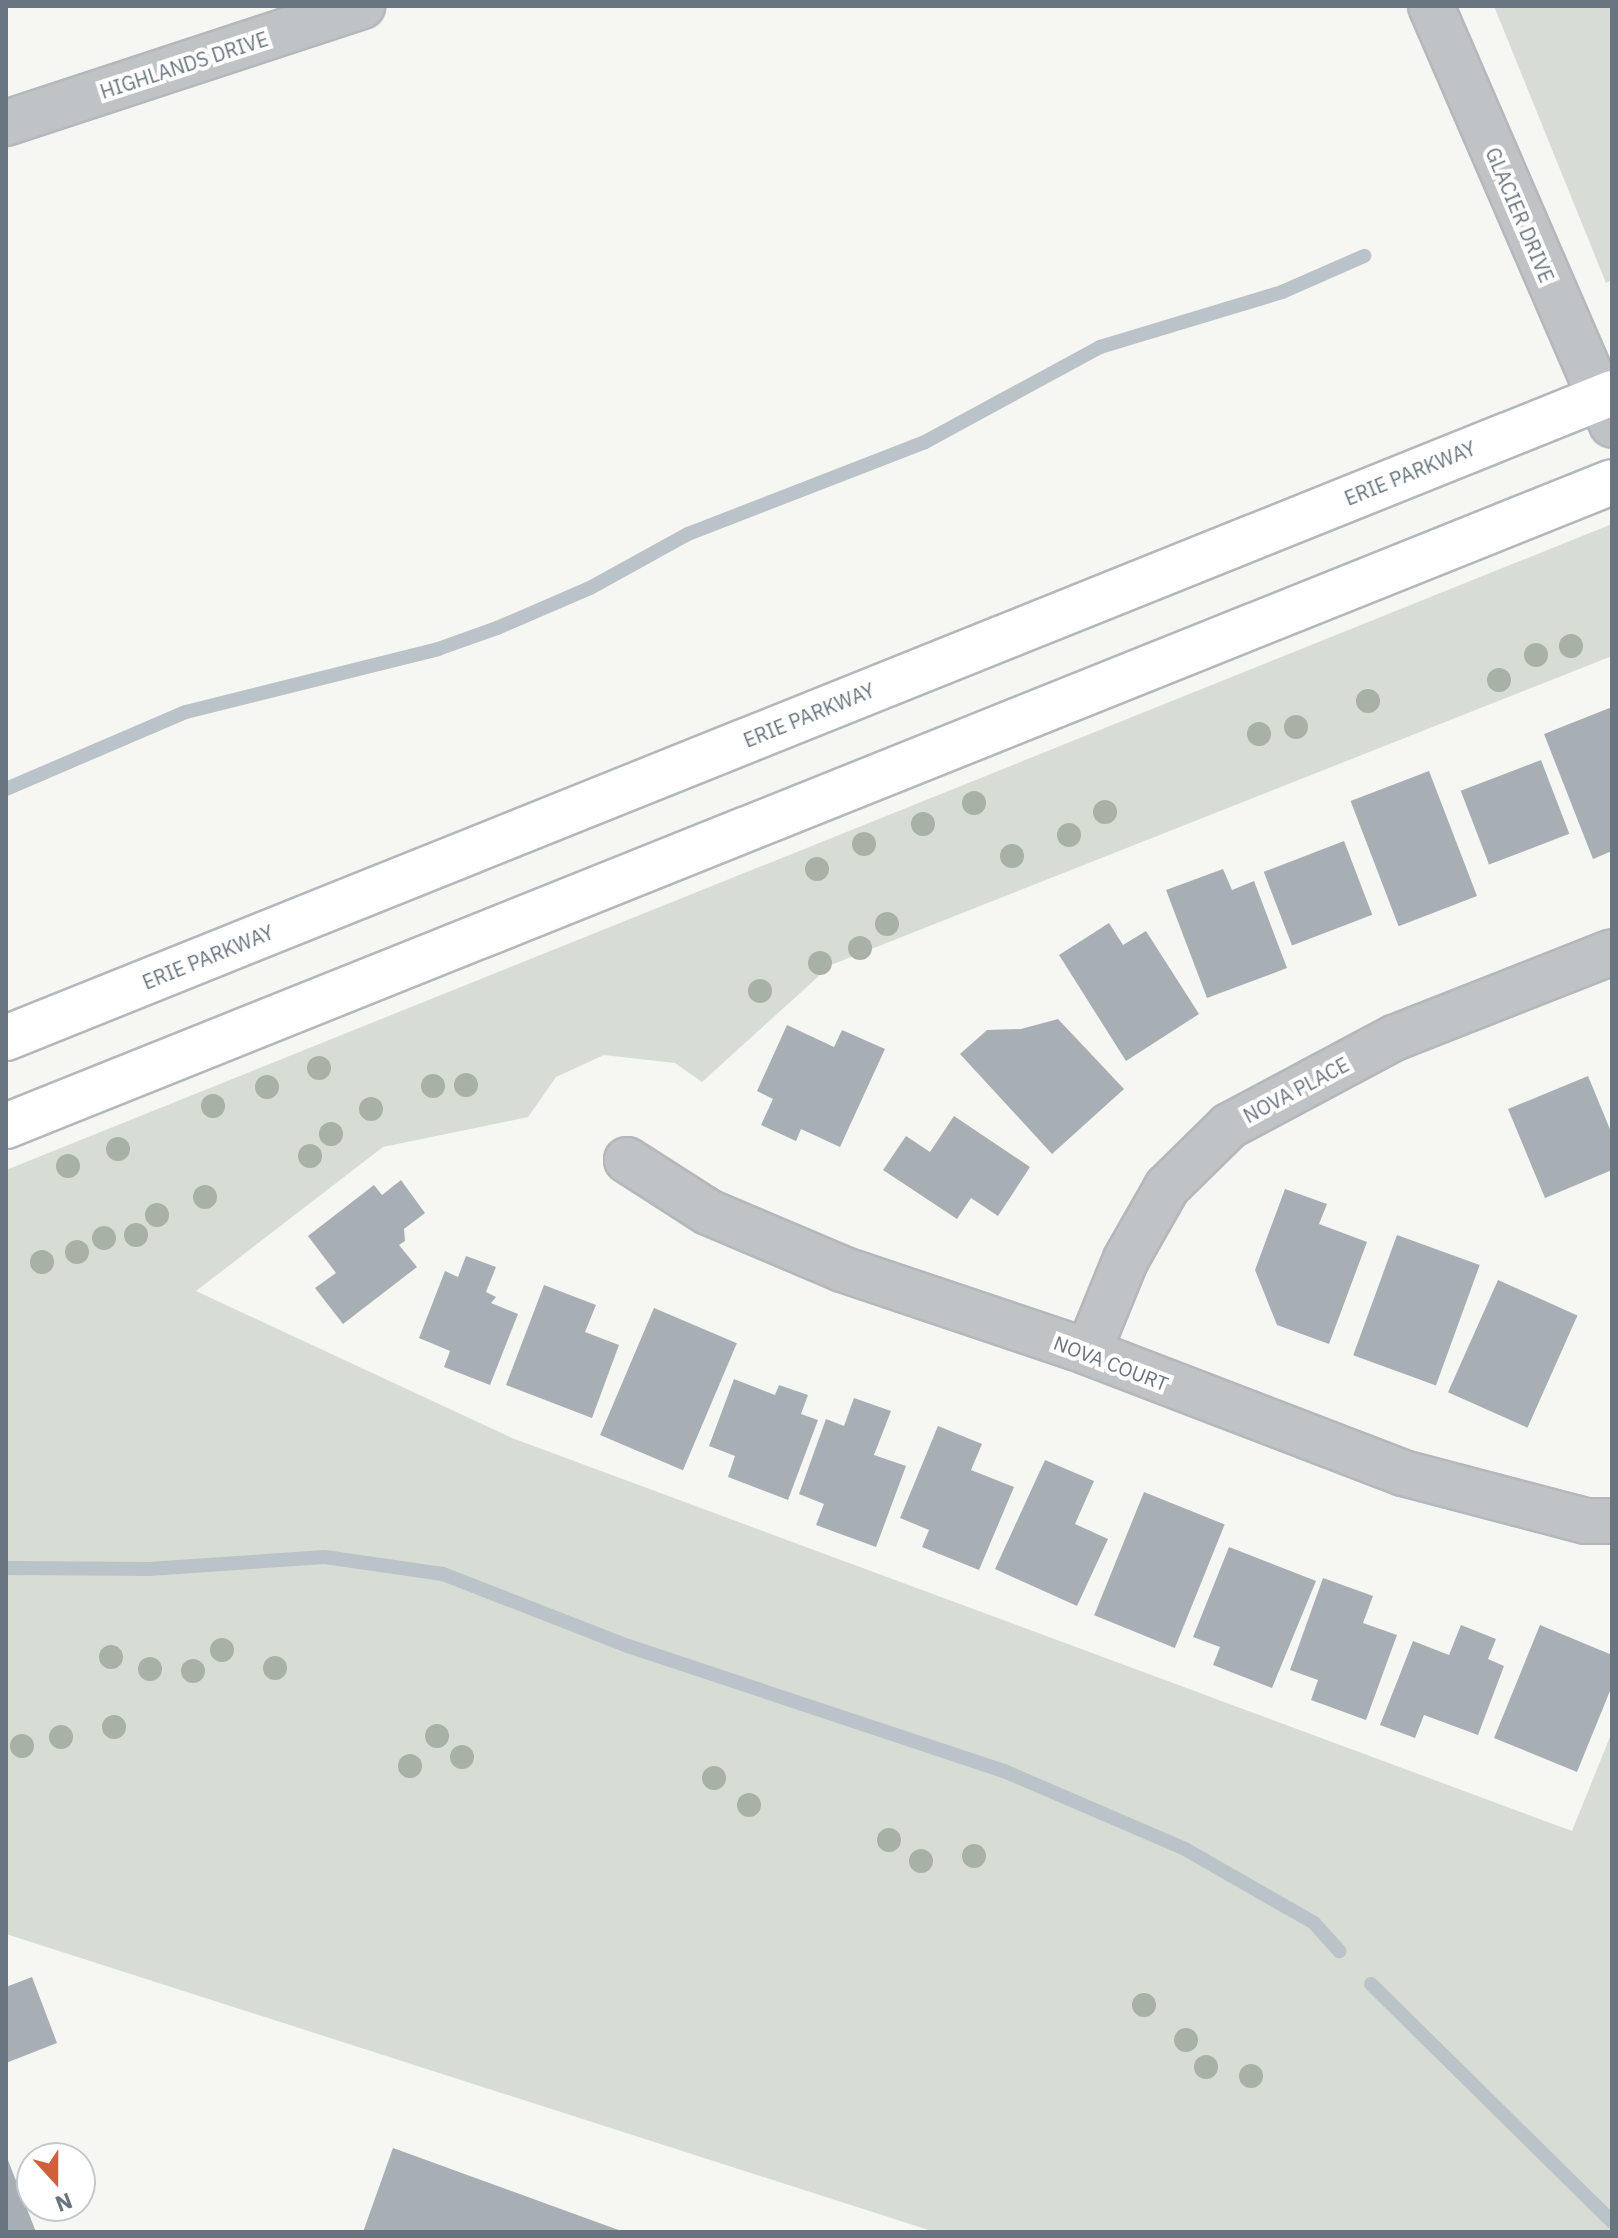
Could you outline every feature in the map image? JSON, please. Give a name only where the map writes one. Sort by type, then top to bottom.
[{"type":"main road","name":"ERIE PARKWAY","points":[[6,1038],[1608,405]]},
{"type":"main road","points":[[6,1126],[1612,482]]},
{"type":"street","name":"HIGHLANDS DRIVE","points":[[6,123],[362,6]]},
{"type":"street","name":"GLACIER DRIVE","points":[[1431,6],[1608,405]]},
{"type":"street","name":"NOVA PLACE","points":[[1088,1352],[1126,1259],[1167,1187],[1229,1126],[1394,1038],[1612,952]]},
{"type":"street","name":"NOVA COURT","points":[[627,1160],[708,1212],[842,1269],[1088,1352],[1403,1473],[1586,1521],[1612,1521]]},
{"type":"shaded area","points":[[1494,6],[1612,6],[1612,280],[1606,283]]},
{"type":"shaded area","points":[[1612,524],[1612,656],[831,965],[702,1082],[675,1063],[604,1055],[556,1077],[528,1117],[383,1147],[196,1291],[512,1438],[1572,1831],[1612,1732],[1612,2232],[935,2232],[6,1934],[6,1170]]},
{"type":"building","points":[[1612,707],[1612,851],[1593,859],[1544,734]]},
{"type":"building","points":[[1541,760],[1569,834],[1489,865],[1461,791]]},
{"type":"building","points":[[1429,771],[1477,896],[1399,926],[1351,801]]},
{"type":"building","points":[[1344,841],[1372,915],[1292,946],[1264,872]]},
{"type":"building","points":[[1223,869],[1232,890],[1254,881],[1287,968],[1207,998],[1166,890]]},
{"type":"building","points":[[1109,923],[1123,945],[1146,931],[1199,1014],[1126,1061],[1059,955]]},
{"type":"building","points":[[1058,1019],[1124,1089],[1052,1154],[960,1054],[987,1030],[1021,1029]]},
{"type":"building","points":[[787,1025],[834,1047],[842,1030],[885,1049],[840,1147],[801,1129],[796,1141],[761,1125],[773,1099],[757,1091]]},
{"type":"building","points":[[1588,1076],[1612,1134],[1612,1170],[1545,1198],[1508,1109]]},
{"type":"building","points":[[954,1116],[1030,1167],[998,1216],[971,1198],[957,1219],[883,1170],[906,1136],[930,1152]]},
{"type":"building","points":[[401,1180],[425,1213],[404,1229],[405,1241],[399,1245],[417,1267],[343,1324],[315,1288],[336,1273],[308,1236],[374,1185],[382,1195]]},
{"type":"building","points":[[1285,1189],[1327,1204],[1319,1224],[1367,1242],[1329,1344],[1277,1325],[1255,1270]]},
{"type":"building","points":[[1397,1235],[1480,1265],[1436,1385],[1353,1355]]},
{"type":"building","points":[[466,1256],[496,1267],[486,1292],[496,1297],[491,1303],[518,1314],[490,1385],[444,1367],[450,1351],[419,1338],[445,1271],[458,1277]]},
{"type":"building","points":[[1498,1280],[1577,1315],[1527,1428],[1448,1392]]},
{"type":"building","points":[[544,1285],[596,1305],[585,1332],[619,1345],[592,1418],[506,1385]]},
{"type":"building","points":[[654,1308],[737,1343],[683,1470],[600,1435]]},
{"type":"building","points":[[734,1379],[775,1395],[779,1385],[808,1395],[801,1414],[818,1420],[788,1500],[728,1477],[735,1456],[709,1446]]},
{"type":"building","points":[[854,1398],[891,1411],[874,1455],[906,1466],[876,1547],[816,1525],[824,1504],[799,1494],[826,1419],[844,1426]]},
{"type":"building","points":[[938,1426],[982,1444],[971,1470],[1014,1487],[979,1570],[922,1547],[929,1530],[900,1518]]},
{"type":"building","points":[[1045,1460],[1094,1481],[1075,1524],[1108,1539],[1077,1606],[995,1569]]},
{"type":"building","points":[[1144,1492],[1225,1525],[1175,1648],[1094,1615]]},
{"type":"building","points":[[1229,1547],[1316,1581],[1272,1688],[1213,1665],[1220,1647],[1193,1637]]},
{"type":"building","points":[[1323,1578],[1373,1596],[1363,1623],[1397,1635],[1366,1720],[1311,1700],[1318,1680],[1290,1670]]},
{"type":"building","points":[[1461,1625],[1496,1639],[1488,1659],[1504,1666],[1478,1735],[1424,1715],[1415,1738],[1380,1725],[1413,1641],[1449,1655]]},
{"type":"building","points":[[1540,1625],[1612,1655],[1612,1686],[1577,1772],[1494,1738]]},
{"type":"building","points":[[32,1977],[57,2043],[6,2063],[6,1987]]},
{"type":"building","points":[[393,2148],[624,2232],[363,2232]]},
{"type":"building","points":[[6,2155],[16,2181],[16,2222],[32,2222],[36,2232],[6,2232]]},
{"type":"waterway","points":[[6,789],[186,712],[438,649],[497,628],[590,588],[688,534],[925,442],[1100,347],[1282,292],[1364,256]]},
{"type":"waterway","points":[[6,1568],[149,1569],[325,1557],[443,1574],[628,1646],[1004,1771],[1185,1849],[1314,1923],[1339,1951]]},
{"type":"waterway","points":[[1371,1984],[1612,2222]]}]
